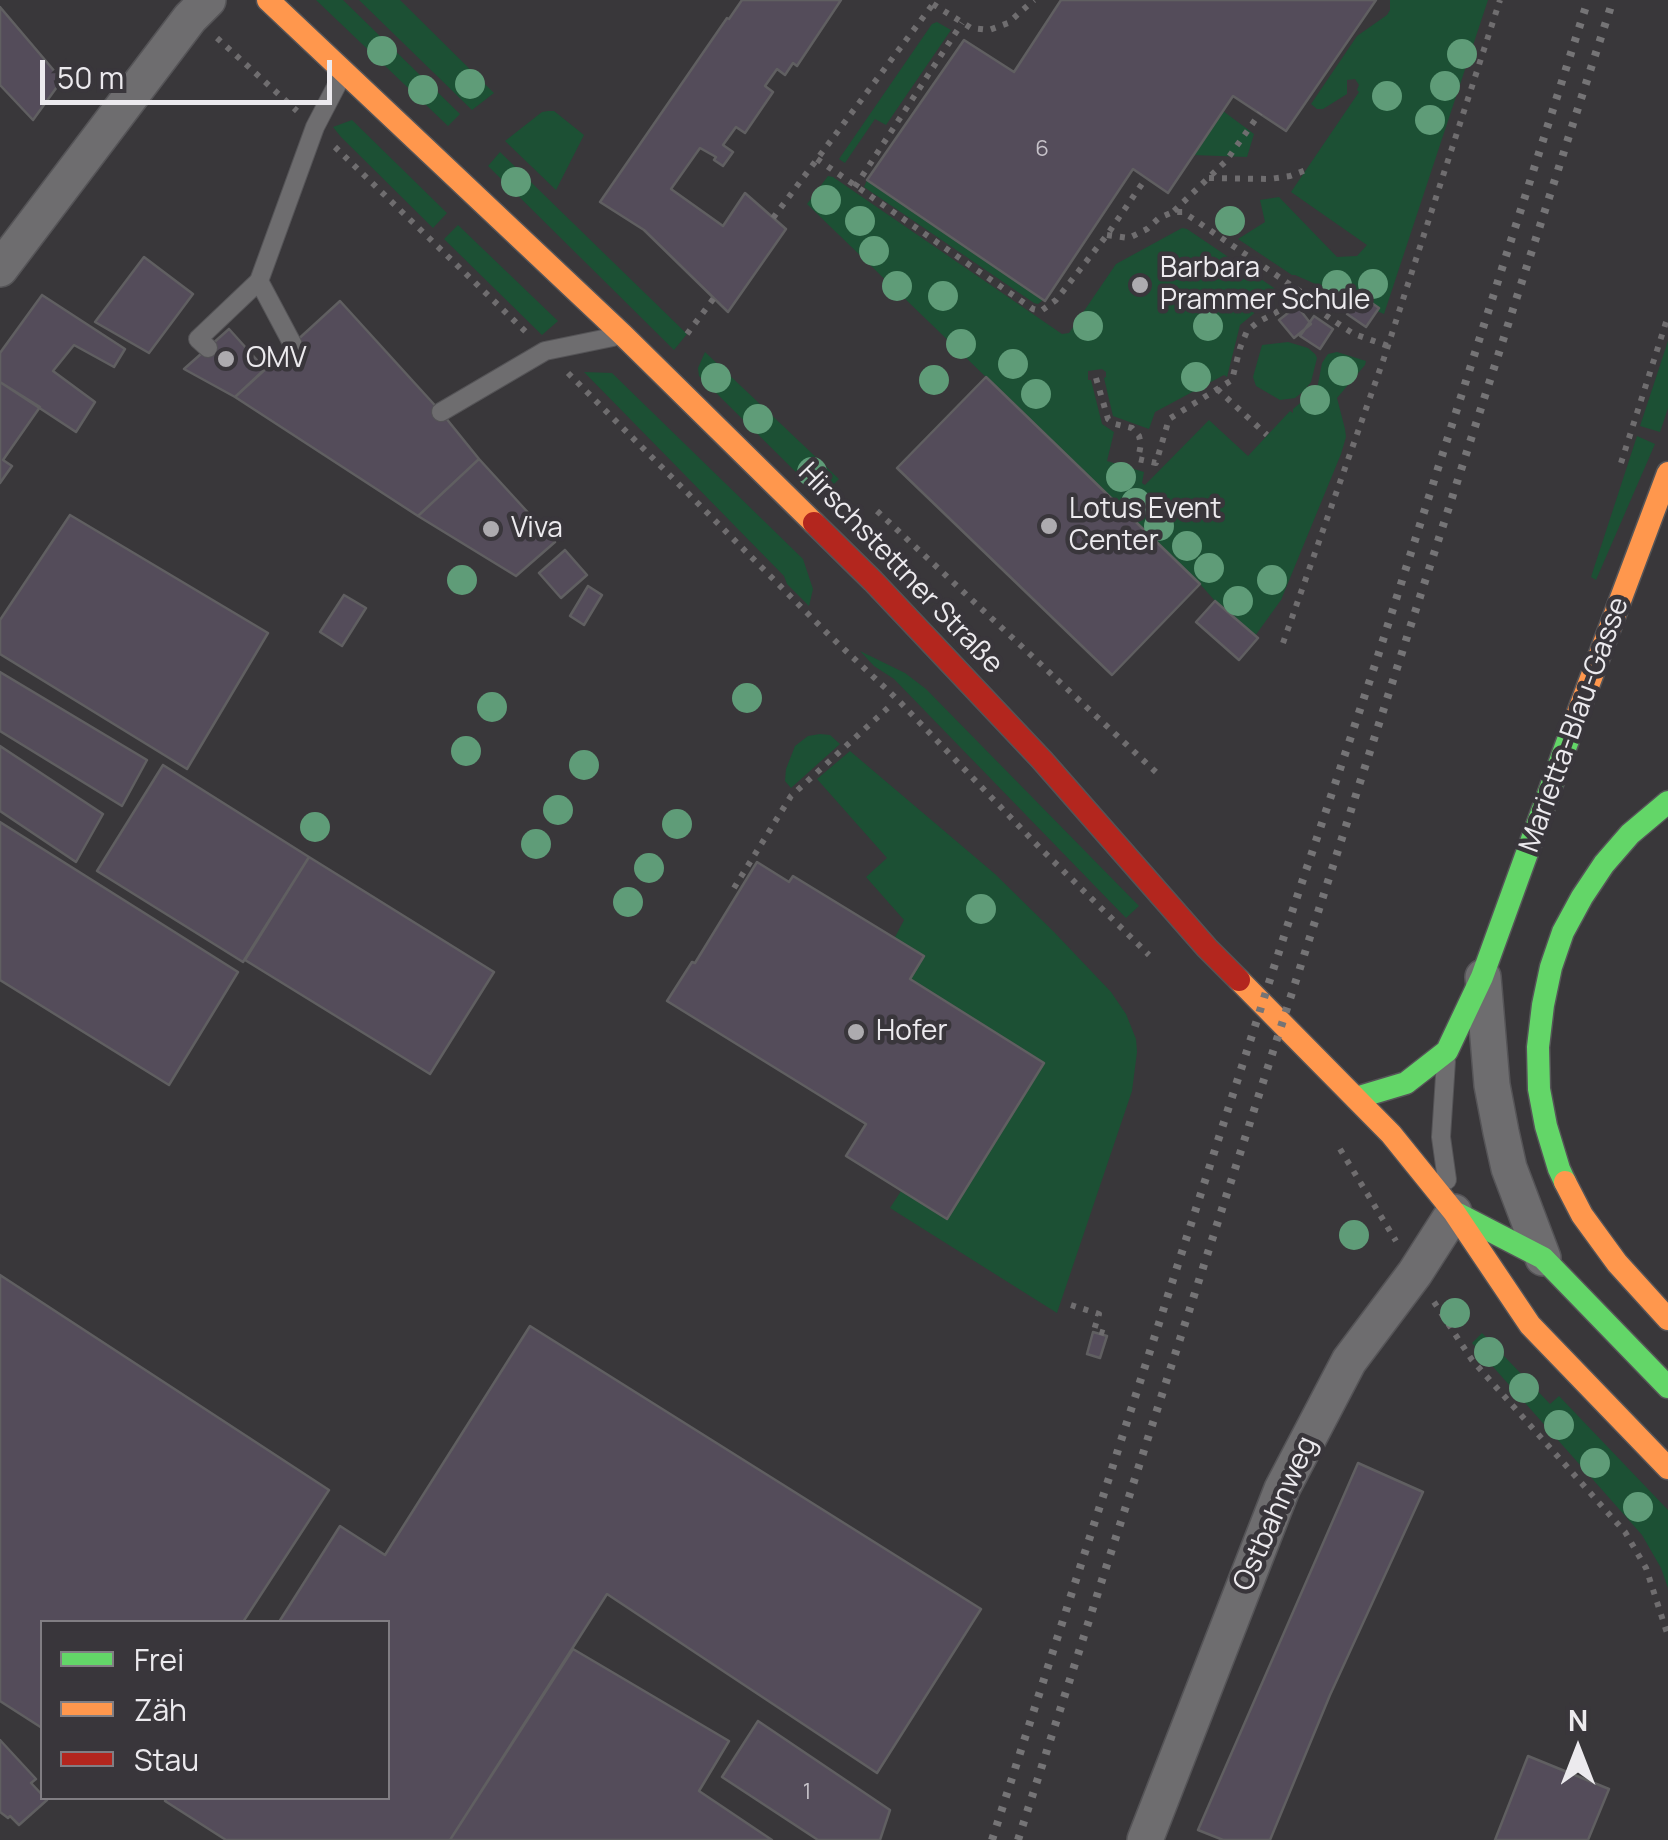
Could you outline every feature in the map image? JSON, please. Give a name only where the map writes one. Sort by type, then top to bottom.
[{"type":"main road","name":"Hirschstettner Straße","points":[[268,0],[623,335],[873,581],[1042,760],[1207,948],[1390,1134],[1454,1212],[1530,1325],[1668,1468]]},
{"type":"main road","name":"Marietta-Blau-Gasse","points":[[1356,1098],[1406,1084],[1447,1051],[1482,976],[1668,473]]},
{"type":"main road","points":[[1668,802],[1630,834],[1582,897],[1551,967],[1538,1047],[1539,1088],[1558,1170],[1582,1215],[1617,1262],[1668,1318]]},
{"type":"main road","name":"Hirschstettner Straße","points":[[1454,1212],[1543,1258],[1668,1386]]},
{"type":"street","points":[[0,269],[190,18],[208,0]]},
{"type":"street","name":"Marietta-Blau-Gasse","points":[[1482,976],[1492,1085],[1501,1132],[1543,1258]]},
{"type":"street","name":"Ostbahnweg","points":[[1145,1840],[1282,1489],[1349,1361],[1454,1212]]},
{"type":"lane","points":[[208,348],[198,339],[259,281],[315,128],[344,72]]},
{"type":"lane","points":[[259,281],[293,345]]},
{"type":"lane","points":[[441,412],[545,351],[623,335]]},
{"type":"lane","name":"Marietta-Blau-Gasse","points":[[1447,1051],[1441,1138],[1454,1212]]},
{"type":"path","points":[[773,218],[935,2],[970,28],[989,30],[1008,23],[1034,0]]},
{"type":"path","points":[[1283,643],[1388,346],[1500,0]]},
{"type":"path","points":[[855,187],[962,23]]},
{"type":"path","points":[[214,36],[545,351],[1150,956]]},
{"type":"path","points":[[1107,235],[1129,238],[1173,212],[1226,161],[1260,113]]},
{"type":"path","points":[[817,160],[1041,311],[1056,300],[1146,178]]},
{"type":"path","points":[[1207,178],[1270,179],[1306,170]]},
{"type":"path","points":[[1173,212],[1182,212],[1306,296],[1354,334],[1388,346]]},
{"type":"path","points":[[1096,378],[1108,419],[1132,428],[1140,436],[1138,459],[1160,464],[1170,420],[1232,380],[1248,331],[1306,296]]},
{"type":"path","points":[[687,334],[714,298]]},
{"type":"path","points":[[1217,390],[1267,435]]},
{"type":"path","points":[[878,510],[1158,774]]},
{"type":"path","points":[[734,888],[791,796],[890,706]]},
{"type":"path","points":[[1332,1140],[1342,1150],[1401,1250]]},
{"type":"path","points":[[1432,1300],[1472,1360],[1625,1532],[1646,1568],[1668,1636]]},
{"type":"path","points":[[1071,1305],[1100,1314],[1094,1330],[1110,1335]]},
{"type":"green space","points":[[316,0],[343,0],[460,114],[448,126]]},
{"type":"green space","points":[[359,0],[400,0],[494,93],[472,110]]},
{"type":"green space","points":[[1390,0],[1488,0],[1384,314],[1292,275],[1238,239],[1265,222],[1260,200],[1279,197],[1337,257],[1357,256],[1367,245],[1291,192],[1359,92],[1359,85],[1355,79],[1347,80],[1347,94],[1323,109],[1311,104],[1357,36],[1387,15]]},
{"type":"green space","points":[[937,22],[951,30],[886,125],[875,119],[845,163],[839,159],[932,24]]},
{"type":"green space","points":[[554,111],[584,135],[556,190],[505,141],[542,112]]},
{"type":"green space","points":[[1223,111],[1254,134],[1247,157],[1193,155]]},
{"type":"green space","points":[[352,120],[447,213],[433,228],[333,127]]},
{"type":"green space","points":[[500,152],[687,334],[674,350],[488,166]]},
{"type":"green space","points":[[828,176],[1062,334],[1069,333],[1116,264],[1182,228],[1280,292],[1240,325],[1227,377],[1224,375],[1155,412],[1149,429],[1113,416],[1106,372],[1088,371],[1102,424],[1114,432],[1107,461],[1144,472],[1145,485],[1209,420],[1248,456],[1290,411],[1293,413],[1317,389],[1322,363],[1328,354],[1337,352],[1366,361],[1337,398],[1346,437],[1341,454],[1281,600],[1255,636],[807,204]]},
{"type":"green space","points":[[867,180],[1043,300],[1034,303],[864,187]]},
{"type":"green space","points":[[458,225],[558,321],[542,335],[444,239]]},
{"type":"green space","points":[[1668,341],[1668,408],[1660,432],[1640,426]]},
{"type":"green space","points":[[1288,342],[1308,348],[1317,358],[1311,382],[1304,391],[1295,398],[1280,400],[1256,386],[1253,377],[1262,345]]},
{"type":"green space","points":[[705,352],[839,479],[824,494],[816,492],[699,376]]},
{"type":"green space","points":[[584,372],[612,373],[803,559],[813,589],[809,606],[784,576]]},
{"type":"green space","points":[[1637,436],[1655,444],[1596,580],[1591,577]]},
{"type":"green space","points":[[860,651],[905,673],[926,689],[1139,906],[1126,918],[894,679]]},
{"type":"green space","points":[[830,735],[840,744],[791,788],[785,781],[786,769],[795,746],[808,736]]},
{"type":"green space","points":[[850,751],[995,874],[1054,932],[1111,992],[1136,1039],[1132,1091],[1057,1313],[890,1208],[901,1191],[947,1218],[1044,1063],[910,979],[894,939],[904,920],[866,877],[887,858],[817,779]]},
{"type":"green space","points":[[1482,1333],[1550,1404],[1559,1396],[1668,1510],[1668,1588],[1642,1535],[1472,1343]]},
{"type":"building","points":[[742,0],[841,0],[797,66],[793,63],[785,75],[777,69],[765,86],[773,92],[745,133],[736,127],[723,145],[733,152],[723,166],[700,148],[671,189],[723,226],[745,193],[786,229],[728,312],[644,230],[600,202]]},
{"type":"building","points":[[1061,0],[1376,0],[1286,131],[1233,96],[1168,193],[1133,169],[1045,301],[867,180],[964,40],[1014,72]]},
{"type":"building","points":[[0,7],[62,80],[33,120],[0,85]]},
{"type":"building","points":[[144,257],[193,294],[149,353],[95,322]]},
{"type":"building","points":[[42,295],[125,349],[114,367],[74,345],[53,371],[95,402],[76,432],[0,382],[0,353]]},
{"type":"building","points":[[1360,295],[1379,308],[1366,327],[1347,314]]},
{"type":"building","points":[[340,301],[479,459],[418,516],[235,397]]},
{"type":"building","points":[[1297,306],[1311,324],[1294,338],[1279,320]]},
{"type":"building","points":[[1314,316],[1333,329],[1320,349],[1300,336]]},
{"type":"building","name":"OMV","points":[[229,329],[265,369],[235,397],[184,369]]},
{"type":"building","name":"Lotus Event Center","points":[[986,377],[1200,584],[1112,675],[897,468]]},
{"type":"building","points":[[0,382],[40,407],[3,460],[12,466],[0,483]]},
{"type":"building","name":"Viva","points":[[479,459],[555,542],[516,576],[418,516]]},
{"type":"building","points":[[70,515],[268,633],[187,769],[0,654],[0,620]]},
{"type":"building","points":[[565,550],[587,575],[561,598],[539,573]]},
{"type":"building","points":[[588,586],[602,595],[584,625],[570,616]]},
{"type":"building","points":[[344,595],[366,608],[342,646],[320,632]]},
{"type":"building","points":[[1215,601],[1258,638],[1239,660],[1196,622]]},
{"type":"building","points":[[0,672],[147,760],[122,806],[0,731]]},
{"type":"building","points":[[0,746],[103,814],[76,862],[0,811]]},
{"type":"building","points":[[163,765],[309,857],[243,962],[97,871]]},
{"type":"building","points":[[0,822],[238,972],[169,1085],[0,980]]},
{"type":"building","points":[[309,857],[494,972],[430,1074],[245,960]]},
{"type":"building","name":"Hofer","points":[[757,862],[789,882],[793,876],[924,956],[910,979],[1044,1063],[947,1219],[846,1156],[866,1124],[667,1001]]},
{"type":"building","points":[[0,1275],[329,1490],[244,1620],[40,1620],[40,1727],[0,1701]]},
{"type":"building","points":[[530,1326],[981,1609],[877,1773],[607,1594],[450,1840],[226,1840],[165,1801],[390,1800],[390,1620],[280,1620],[340,1526],[385,1555]]},
{"type":"building","points":[[1093,1332],[1107,1336],[1100,1358],[1087,1354]]},
{"type":"building","points":[[1358,1463],[1423,1492],[1330,1695],[1270,1840],[1223,1840],[1198,1830]]},
{"type":"building","points":[[573,1649],[729,1741],[699,1791],[772,1840],[450,1840]]},
{"type":"building","points":[[758,1721],[890,1810],[880,1840],[818,1840],[722,1777]]},
{"type":"building","points":[[0,1740],[36,1779],[31,1783],[40,1793],[40,1800],[47,1800],[19,1825],[0,1812]]},
{"type":"building","points":[[1528,1756],[1609,1789],[1588,1840],[1495,1840]]},
{"type":"railway","points":[[992,1840],[1588,0]]},
{"type":"railway","points":[[1018,1840],[1613,0]]},
{"type":"traffic: fast","points":[[1356,1098],[1406,1083],[1447,1051],[1482,977],[1576,718]]},
{"type":"traffic: fast","points":[[1565,1182],[1546,1126],[1539,1089],[1538,1047],[1551,967],[1563,932],[1604,864],[1630,834],[1668,802]]},
{"type":"traffic: fast","points":[[1458,1214],[1543,1258],[1668,1387]]},
{"type":"traffic: slow","points":[[268,0],[623,335],[814,523]]},
{"type":"traffic: slow","points":[[1576,718],[1668,473]]},
{"type":"traffic: slow","points":[[1239,980],[1391,1134],[1454,1212],[1530,1325],[1668,1468]]},
{"type":"traffic: slow","points":[[1565,1182],[1582,1215],[1617,1263],[1668,1319]]},
{"type":"traffic: jam","points":[[814,523],[1042,760],[1239,980]]},
{"type":"place","name":"Barbara Prammer Schule","points":[[1140,285]]},
{"type":"place","name":"OMV","points":[[226,359]]},
{"type":"place","name":"Lotus Event Center","points":[[1049,526]]},
{"type":"place","name":"Viva","points":[[491,529]]},
{"type":"place","name":"Hofer","points":[[856,1032]]}]
